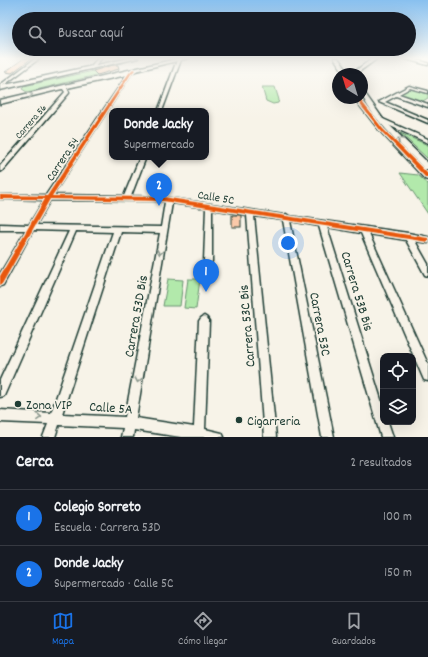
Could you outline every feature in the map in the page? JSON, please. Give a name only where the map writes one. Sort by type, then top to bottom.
[{"type":"highway","points":[[0,88],[10,84],[38,78]]},
{"type":"highway","points":[[0,102],[99,78]]},
{"type":"main road","points":[[368,102],[381,120],[428,167]]},
{"type":"main road","points":[[362,104],[382,130],[428,177]]},
{"type":"street","points":[[10,84],[16,78]]},
{"type":"street","points":[[62,88],[104,78]]},
{"type":"street","name":"Carrera 54","points":[[1,278],[48,198],[128,78]]},
{"type":"street","points":[[161,108],[171,78]]},
{"type":"street","points":[[428,92],[411,87],[381,102],[428,122]]},
{"type":"street","name":"Carrera 56","points":[[0,170],[67,92],[62,88]]},
{"type":"street","points":[[396,94],[428,106]]},
{"type":"street","points":[[381,120],[428,141]]},
{"type":"street","points":[[127,198],[142,160]]},
{"type":"street","name":"Calle 5C","points":[[0,197],[127,198],[169,200],[428,240]]},
{"type":"street","name":"Carrera 53D Bis","points":[[127,437],[169,200]]},
{"type":"street","points":[[208,261],[209,206]]},
{"type":"street","name":"Carrera 53C Bis","points":[[250,212],[270,437]]},
{"type":"street","name":"Carrera 53C","points":[[286,217],[328,437]]},
{"type":"street","name":"Carrera 53B Bis","points":[[322,223],[387,437]]},
{"type":"street","points":[[0,227],[164,230]]},
{"type":"street","points":[[0,392],[74,228]]},
{"type":"street","points":[[49,437],[118,229]]},
{"type":"street","points":[[364,230],[428,376]]},
{"type":"street","points":[[408,236],[428,272]]},
{"type":"street","points":[[200,435],[204,321]]},
{"type":"street","name":"Calle 5A","points":[[0,416],[129,423],[218,437]]},
{"type":"green space","points":[[59,78],[83,78],[27,92],[22,89],[24,86]]},
{"type":"green space","points":[[262,87],[275,87],[279,100],[278,103],[273,104],[266,101]]},
{"type":"green space","points":[[411,87],[428,94],[428,98],[421,102],[399,94]]},
{"type":"green space","points":[[400,133],[428,145],[428,159]]},
{"type":"green space","points":[[400,173],[418,175],[428,184],[428,214]]},
{"type":"green space","points":[[168,279],[183,280],[180,306],[163,306]]},
{"type":"green space","points":[[188,279],[200,279],[196,309],[184,308]]},
{"type":"building","points":[[232,215],[241,215],[241,227],[232,227]]},
{"type":"cycle path","points":[[0,282],[48,198],[126,78]]},
{"type":"cycle path","points":[[362,104],[382,130],[428,177]]},
{"type":"cycle path","points":[[0,197],[163,199],[428,240]]},
{"type":"place","name":"Donde Jacky","points":[[159,206]]},
{"type":"place","name":"Colegio Sorreto","points":[[206,292]]},
{"type":"place","name":"Zona VIP","points":[[18,404]]},
{"type":"place","name":"Cigarreria","points":[[239,420]]}]
